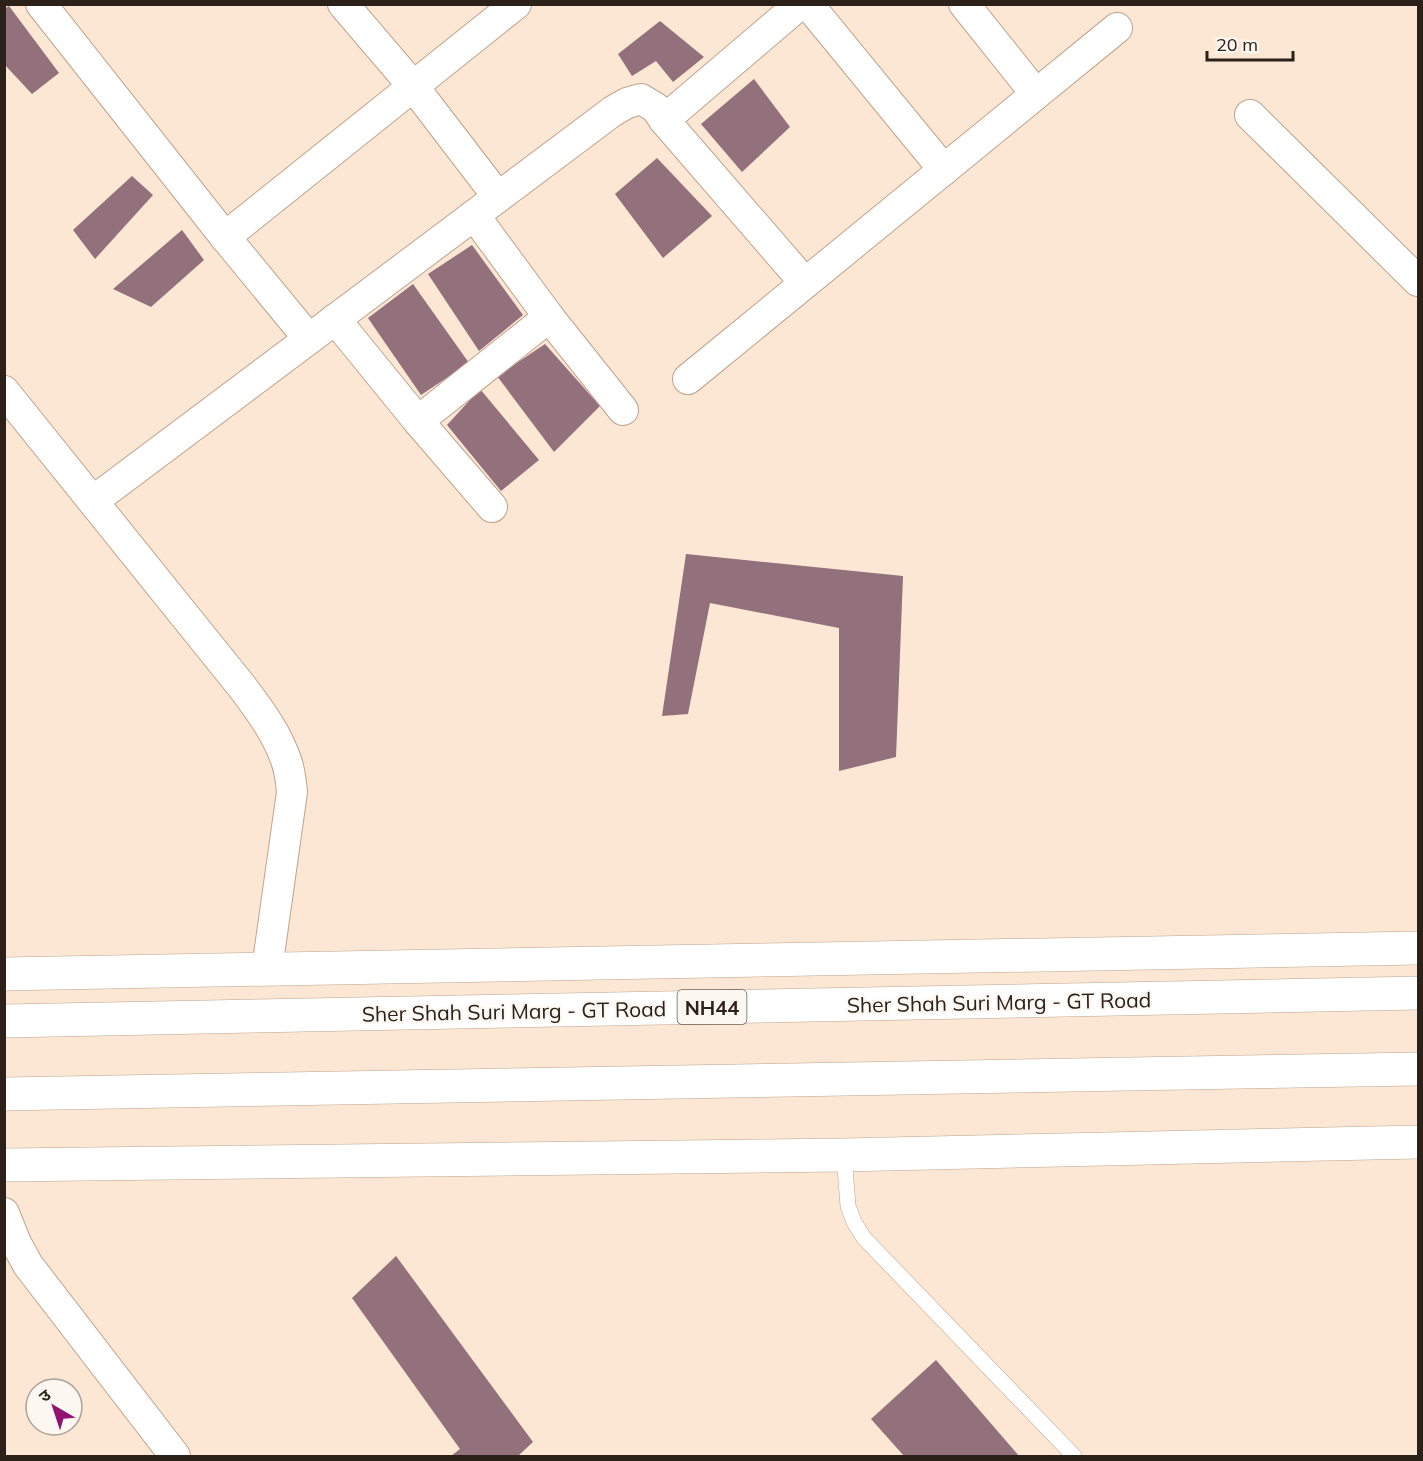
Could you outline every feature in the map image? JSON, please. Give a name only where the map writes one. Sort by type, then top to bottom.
[{"type":"main road","points":[[4,974],[1419,948]]},
{"type":"main road","name":"Sher Shah Suri Marg - GT Road","points":[[4,1021],[1419,993]]},
{"type":"main road","points":[[4,1094],[1419,1069]]},
{"type":"main road","points":[[4,1164],[844,1155],[1419,1142]]},
{"type":"street","points":[[41,4],[225,237],[309,339]]},
{"type":"street","points":[[343,4],[413,86],[498,197]]},
{"type":"street","points":[[225,237],[516,4]]},
{"type":"street","points":[[664,120],[800,4]]},
{"type":"street","points":[[808,4],[944,170]]},
{"type":"street","points":[[963,4],[1036,94]]},
{"type":"street","points":[[688,379],[1117,28]]},
{"type":"street","points":[[93,501],[613,111],[627,103],[641,99],[656,108],[805,283]]},
{"type":"street","points":[[1250,115],[1419,281]]},
{"type":"street","points":[[474,215],[549,317],[623,410]]},
{"type":"street","points":[[418,421],[549,317]]},
{"type":"street","points":[[335,319],[492,507]]},
{"type":"street","points":[[4,391],[243,688],[280,743],[288,765],[292,792],[267,969]]},
{"type":"street","points":[[4,1214],[28,1265],[175,1456]]},
{"type":"lane","points":[[844,1155],[848,1206],[864,1238],[1074,1456]]},
{"type":"building","points":[[9,6],[59,73],[32,94],[4,64],[4,9]]},
{"type":"building","points":[[660,21],[704,57],[673,82],[656,61],[632,76],[618,54]]},
{"type":"building","points":[[754,79],[790,127],[742,172],[701,124]]},
{"type":"building","points":[[657,158],[712,216],[663,258],[615,194]]},
{"type":"building","points":[[132,176],[153,195],[95,259],[73,230]]},
{"type":"building","points":[[182,230],[204,260],[151,307],[113,289]]},
{"type":"building","points":[[472,245],[523,315],[479,351],[428,274]]},
{"type":"building","points":[[413,284],[469,363],[421,395],[368,318]]},
{"type":"building","points":[[545,344],[600,406],[554,452],[497,376]]},
{"type":"building","points":[[480,389],[539,460],[501,491],[447,425]]},
{"type":"building","points":[[686,554],[903,576],[896,757],[839,771],[839,628],[710,603],[688,714],[662,716]]},
{"type":"building","points":[[396,1256],[533,1442],[518,1456],[451,1456],[460,1449],[352,1298]]},
{"type":"building","points":[[936,1360],[1019,1456],[904,1456],[871,1419]]}]
